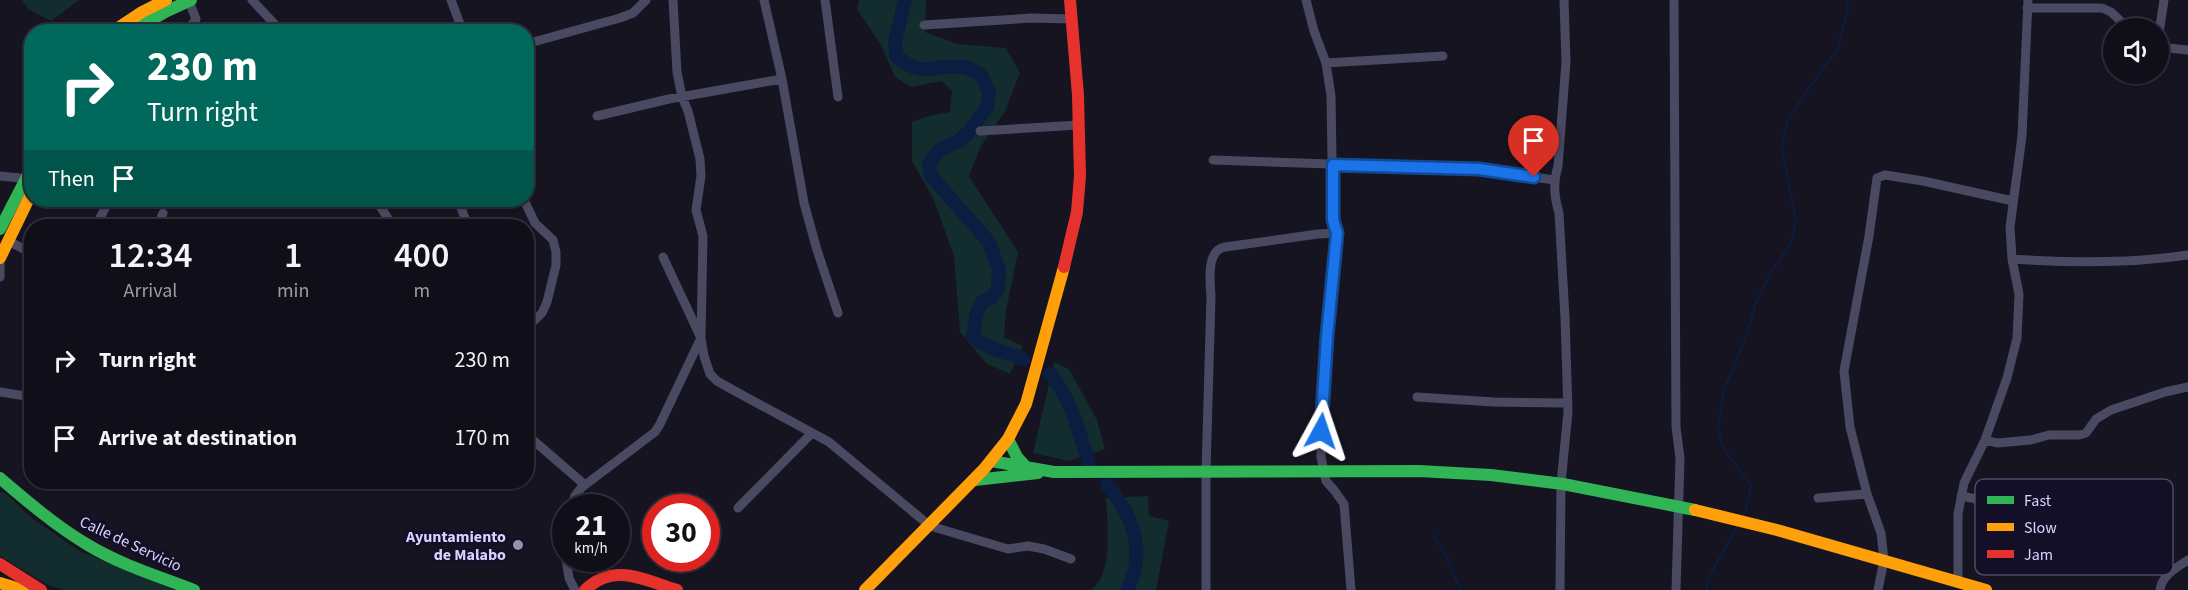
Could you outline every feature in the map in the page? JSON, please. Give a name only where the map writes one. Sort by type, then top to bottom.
[{"type":"main road","points":[[124,24],[166,0]]},
{"type":"main road","points":[[865,590],[988,465],[1008,440],[1026,404],[1071,241],[1079,194],[1078,95],[1070,0]]},
{"type":"main road","points":[[146,24],[190,1]]},
{"type":"main road","points":[[0,230],[24,186]]},
{"type":"main road","points":[[0,260],[25,207]]},
{"type":"main road","points":[[1008,440],[1017,457],[1027,468]]},
{"type":"main road","points":[[988,465],[1042,471],[1475,472],[1561,483],[1756,525],[1985,590]]},
{"type":"main road","points":[[988,465],[1009,476]]},
{"type":"main road","points":[[974,481],[995,476],[1033,475],[1042,471]]},
{"type":"main road","name":"Calle de Servicio","points":[[0,478],[77,539],[194,590]]},
{"type":"main road","points":[[0,564],[41,590]]},
{"type":"main road","points":[[585,590],[593,580],[615,573],[677,590]]},
{"type":"main road","points":[[0,583],[23,590]]},
{"type":"street","points":[[252,0],[274,24]]},
{"type":"street","points":[[451,0],[459,24]]},
{"type":"street","points":[[534,42],[620,18],[633,13],[646,0]]},
{"type":"street","points":[[673,0],[675,58],[682,97],[697,144],[701,168],[696,210],[703,236],[701,338],[707,368],[717,381],[829,442],[930,526],[1008,549],[1028,546],[1071,559]]},
{"type":"street","points":[[764,0],[782,79],[804,203],[838,313]]},
{"type":"street","points":[[825,0],[838,97]]},
{"type":"street","points":[[1306,0],[1326,63],[1331,96],[1333,220],[1337,233],[1324,375],[1321,431],[1323,471],[1326,481],[1344,504],[1351,590]]},
{"type":"street","points":[[1560,590],[1561,483],[1567,435],[1565,317],[1554,180],[1558,166],[1566,62],[1564,0]]},
{"type":"street","points":[[1674,0],[1676,372],[1680,458],[1676,590]]},
{"type":"street","points":[[2161,18],[2164,0]]},
{"type":"street","points":[[190,1],[196,19],[192,24]]},
{"type":"street","points":[[1958,582],[1958,514],[1961,496],[1967,475],[1985,440],[2016,348],[2019,294],[2012,259],[2010,227],[2024,104],[2028,4],[2102,8],[2117,18]]},
{"type":"street","points":[[924,25],[1020,18],[1071,19]]},
{"type":"street","points":[[2169,48],[2188,50]]},
{"type":"street","points":[[1326,63],[1443,56]]},
{"type":"street","points":[[597,116],[682,97],[782,79]]},
{"type":"street","points":[[980,131],[1079,124]]},
{"type":"street","points":[[1214,159],[1479,169],[1554,180]]},
{"type":"street","points":[[0,176],[24,175]]},
{"type":"street","points":[[1878,590],[1884,560],[1881,533],[1867,494],[1850,427],[1844,371],[1877,178],[1885,175],[1923,181],[2013,201]]},
{"type":"street","points":[[161,219],[163,213]]},
{"type":"street","points":[[534,221],[553,240],[556,252],[547,302],[542,313],[534,320]]},
{"type":"street","points":[[1206,590],[1206,471],[1211,296],[1209,276],[1215,253],[1219,248],[1225,247],[1337,233]]},
{"type":"street","points":[[9,241],[24,249]]},
{"type":"street","points":[[2012,259],[2086,263],[2140,261],[2188,255]]},
{"type":"street","points":[[663,257],[701,338]]},
{"type":"street","points":[[0,260],[0,277]]},
{"type":"street","points":[[577,494],[585,485],[655,432],[701,338]]},
{"type":"street","points":[[1985,440],[2004,443],[2049,435],[2079,435],[2086,433],[2096,419],[2111,410],[2188,387]]},
{"type":"street","points":[[0,392],[24,396]]},
{"type":"street","points":[[1417,397],[1494,402],[1566,403]]},
{"type":"street","points":[[738,508],[812,433]]},
{"type":"street","points":[[534,441],[585,485]]},
{"type":"street","points":[[1818,498],[1867,494]]},
{"type":"street","points":[[1961,496],[1975,498]]},
{"type":"street","points":[[2173,571],[2188,560]]},
{"type":"street","points":[[568,572],[575,590]]},
{"type":"street","points":[[2160,590],[2161,582],[2167,575]]},
{"type":"green space","points":[[22,0],[79,0],[51,21],[28,9]]},
{"type":"green space","points":[[859,0],[926,0],[925,32],[957,44],[1006,48],[1020,73],[1005,111],[981,146],[969,176],[1018,252],[1006,311],[1004,337],[1023,346],[1010,374],[987,364],[960,332],[954,256],[933,198],[912,161],[912,122],[950,112],[952,91],[942,81],[911,87],[895,77],[881,45],[857,9]]},
{"type":"green space","points":[[1054,362],[1069,369],[1097,420],[1105,449],[1069,461],[1033,453]]},
{"type":"green space","points":[[0,492],[5,493],[33,519],[81,552],[179,590],[64,590],[48,585],[0,556]]},
{"type":"green space","points":[[1148,496],[1149,516],[1169,521],[1156,590],[1090,590],[1098,583],[1106,561],[1108,534],[1106,498]]},
{"type":"waterway","points":[[905,0],[895,42],[897,57],[915,68],[953,66],[968,68],[981,75],[989,92],[987,107],[969,132],[957,142],[939,150],[929,163],[931,176],[989,242],[999,270],[998,288],[992,297],[981,303],[973,336],[990,347],[1023,359]]},
{"type":"waterway","points":[[1742,517],[1746,510],[1751,485],[1723,448],[1718,429],[1724,389],[1746,337],[1756,303],[1772,270],[1790,245],[1796,222],[1782,148],[1787,122],[1807,90],[1837,50],[1848,10],[1847,0]]},
{"type":"waterway","points":[[1050,374],[1069,405],[1089,464]]},
{"type":"waterway","points":[[1107,485],[1124,509],[1134,534],[1136,562],[1127,590]]},
{"type":"waterway","points":[[1706,590],[1709,577],[1738,525]]},
{"type":"waterway","points":[[1433,534],[1447,558],[1460,590]]},
{"type":"traffic: fast","points":[[145,24],[191,0]]},
{"type":"traffic: fast","points":[[0,229],[24,182]]},
{"type":"traffic: fast","points":[[1008,439],[1017,457],[1027,468]]},
{"type":"traffic: fast","points":[[991,461],[1054,472],[1419,471],[1491,475],[1563,484],[1695,510]]},
{"type":"traffic: fast","points":[[975,480],[1038,473]]},
{"type":"traffic: fast","points":[[0,478],[53,522],[88,545],[127,564],[194,590]]},
{"type":"traffic: slow","points":[[124,24],[166,0]]},
{"type":"traffic: slow","points":[[0,258],[25,207]]},
{"type":"traffic: slow","points":[[865,590],[984,469],[1008,439],[1026,404],[1064,267]]},
{"type":"traffic: slow","points":[[1695,510],[1777,530],[1986,590]]},
{"type":"traffic: slow","points":[[0,583],[23,590]]},
{"type":"traffic: jam","points":[[1064,267],[1077,212],[1080,176],[1078,95],[1070,0]]},
{"type":"traffic: jam","points":[[0,564],[41,590]]},
{"type":"traffic: jam","points":[[585,590],[596,582],[618,575],[641,578],[677,590]]},
{"type":"place","name":"Ayuntamiento de Malabo","points":[[518,545]]},
{"type":"route","points":[[1321,431],[1337,233],[1333,220],[1333,165],[1479,169],[1534,177]]}]
